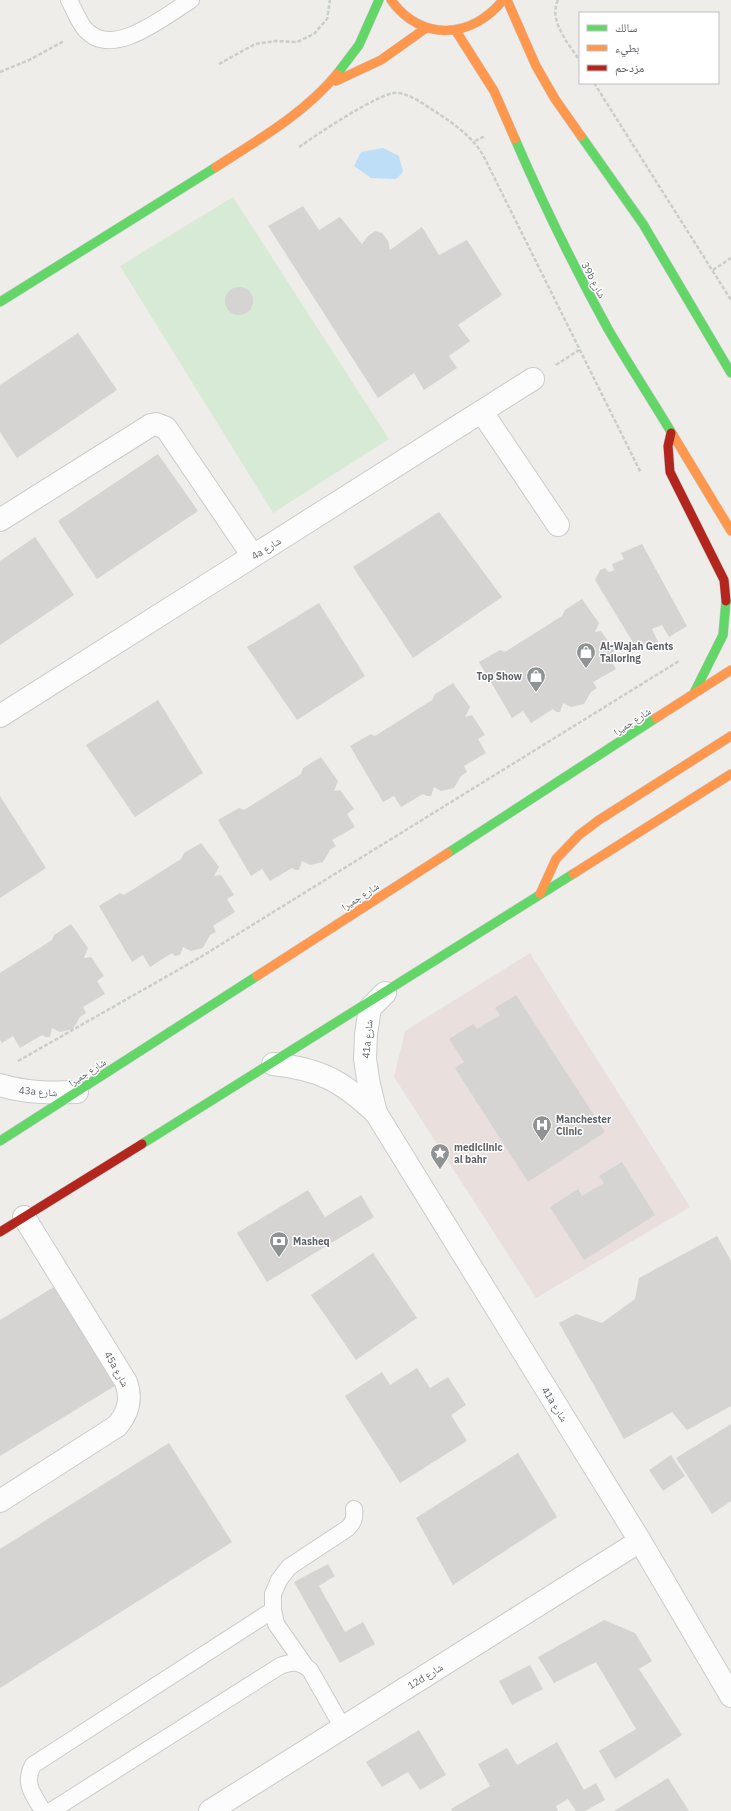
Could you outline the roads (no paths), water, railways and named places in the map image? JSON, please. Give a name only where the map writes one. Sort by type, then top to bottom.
[{"type":"main road","points":[[0,302],[263,137],[331,83],[349,62],[363,38],[379,0]]},
{"type":"main road","points":[[391,0],[408,19],[426,28],[441,31],[456,30],[475,24],[492,13],[503,0]]},
{"type":"main road","points":[[507,0],[536,66],[555,99],[643,224],[731,373]]},
{"type":"main road","points":[[331,83],[381,60],[426,28]]},
{"type":"main road","name":"39b شارع","points":[[456,30],[494,91],[540,194],[587,290],[609,330],[731,531]]},
{"type":"main road","points":[[671,433],[668,453],[670,472],[724,580],[727,606],[723,634],[694,694]]},
{"type":"main road","name":"شارع جميرا","points":[[0,1141],[731,670]]},
{"type":"main road","points":[[540,894],[556,859],[578,835],[731,736]]},
{"type":"main road","points":[[0,1232],[273,1064],[731,774]]},
{"type":"main road","points":[[685,803],[725,788]]},
{"type":"street","name":"4a شارع","points":[[0,716],[533,379]]},
{"type":"street","points":[[482,412],[558,525]]},
{"type":"street","points":[[0,520],[151,425],[156,424],[166,428],[253,556]]},
{"type":"street","name":"41a شارع","points":[[376,1113],[365,1060],[366,1034],[370,1008],[385,993]]},
{"type":"street","name":"41a شارع","points":[[273,1064],[302,1068],[336,1081],[355,1093],[376,1113],[640,1541],[731,1696]]},
{"type":"street","name":"43a شارع","points":[[0,1085],[45,1094],[77,1092]]},
{"type":"street","name":"45a شارع","points":[[0,1502],[117,1426],[123,1418],[130,1401],[126,1382],[24,1217]]},
{"type":"street","name":"12d شارع","points":[[210,1811],[640,1541]]},
{"type":"lane","points":[[69,0],[85,30],[104,40],[115,41],[126,39],[191,0]]},
{"type":"lane","points":[[343,1728],[315,1675],[304,1664],[276,1624],[273,1610],[273,1594],[279,1580],[289,1567],[348,1528],[353,1523],[355,1516],[354,1509]]},
{"type":"lane","points":[[43,1811],[31,1791],[28,1782],[29,1773],[33,1765],[273,1610]]},
{"type":"lane","points":[[51,1811],[280,1666],[288,1662],[304,1664]]},
{"type":"water","points":[[383,148],[399,156],[403,172],[396,179],[371,178],[354,166],[361,152]]},
{"type":"place","name":"Al-Wajah Gents Tailoring","points":[[586,669]]},
{"type":"place","name":"Top Show","points":[[536,693]]},
{"type":"place","name":"Manchester Clinic","points":[[542,1142]]},
{"type":"place","name":"mediclinic al bahr","points":[[440,1170]]},
{"type":"place","name":"Masheq","points":[[279,1258]]}]
